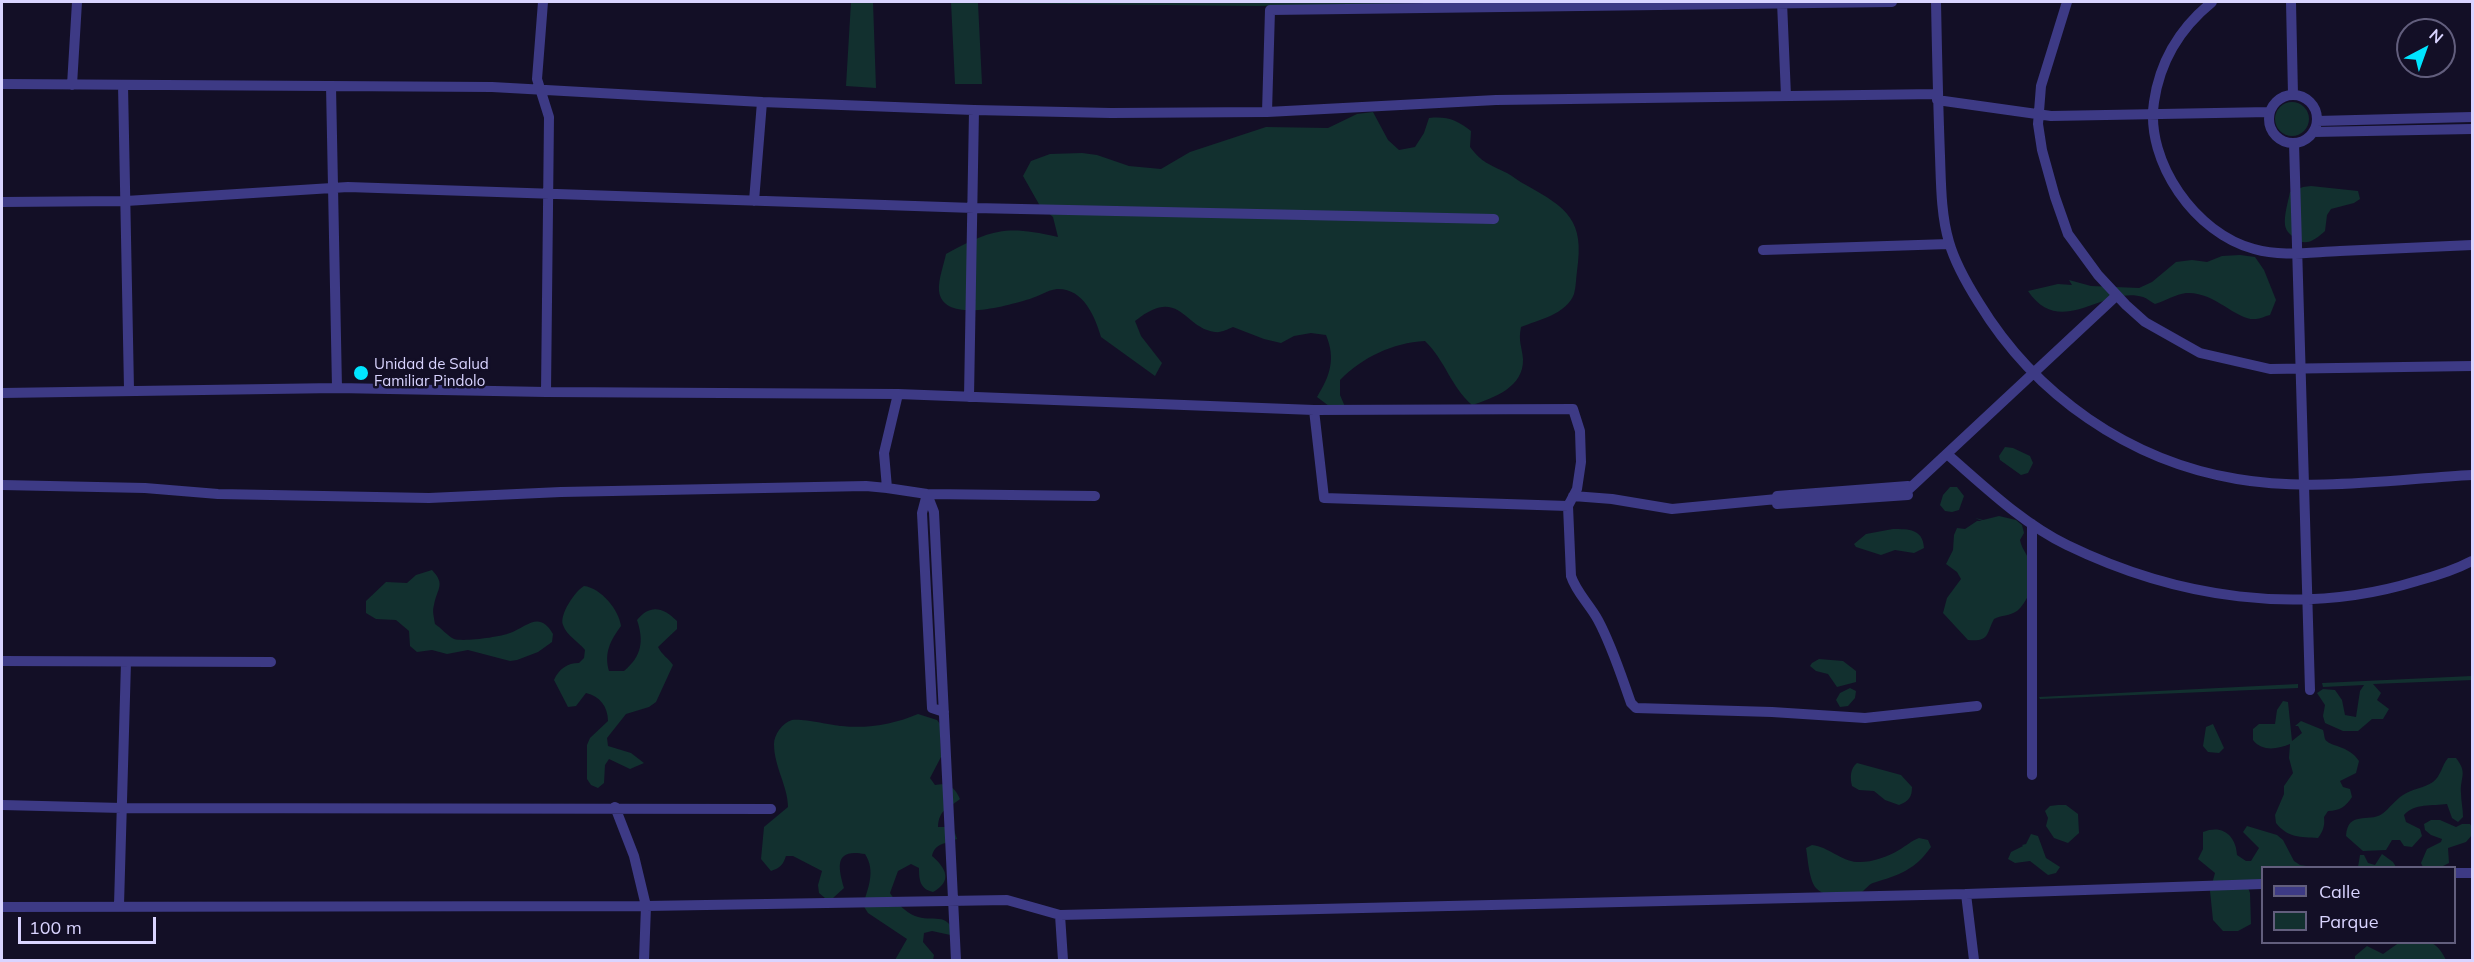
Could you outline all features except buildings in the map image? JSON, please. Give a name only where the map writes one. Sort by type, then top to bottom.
[{"type":"street","points":[[72,85],[77,2]]},
{"type":"street","points":[[543,2],[537,79],[549,117],[546,392]]},
{"type":"street","points":[[1782,2],[1786,96]]},
{"type":"street","points":[[1267,111],[1270,10],[1892,2]]},
{"type":"street","points":[[1936,2],[1937,97],[1945,224],[1949,244],[1968,285],[1992,324],[2032,374],[2112,435],[2161,457],[2236,479],[2304,484],[2472,475]]},
{"type":"street","points":[[2067,2],[2041,86],[2038,124],[2047,169],[2068,234],[2116,296],[2145,322],[2200,353],[2270,369],[2472,366]]},
{"type":"street","points":[[2212,2],[2188,24],[2170,49],[2157,84],[2153,114],[2154,127],[2165,168],[2179,194],[2193,211],[2224,237],[2240,245],[2276,254],[2472,245]]},
{"type":"street","points":[[2291,2],[2293,95]]},
{"type":"street","points":[[2,84],[492,87],[974,111],[1111,113],[1267,111],[1496,100],[1786,96],[1937,97],[2038,115],[2270,112]]},
{"type":"street","points":[[123,85],[129,389]]},
{"type":"street","points":[[332,86],[337,388]]},
{"type":"street","points":[[2293,95],[2301,96],[2313,106],[2317,121],[2308,138],[2294,143],[2280,139],[2274,134],[2269,119],[2270,112],[2279,99],[2293,95]]},
{"type":"street","points":[[754,201],[762,102]]},
{"type":"street","points":[[969,397],[974,111]]},
{"type":"street","points":[[2317,121],[2472,117]]},
{"type":"street","points":[[2313,132],[2472,129]]},
{"type":"street","points":[[2294,143],[2310,690]]},
{"type":"street","points":[[2,202],[126,201],[333,187],[974,208],[1494,219]]},
{"type":"street","points":[[1763,250],[1949,244]]},
{"type":"street","points":[[1314,410],[1324,498],[1571,501],[1612,499],[1672,509],[1908,491],[2116,296]]},
{"type":"street","points":[[2,393],[129,389],[337,388],[898,394],[1314,410],[1573,409],[1580,431],[1581,452],[1580,476],[1571,501],[1571,576],[1574,585],[1598,620],[1615,657],[1631,703],[1636,708],[1772,712],[1865,718],[1977,706]]},
{"type":"street","points":[[887,488],[884,453],[898,394]]},
{"type":"street","points":[[1947,454],[2032,524],[2066,544],[2115,565],[2176,585],[2216,594],[2257,599],[2307,601],[2387,591],[2472,561]]},
{"type":"street","points":[[2,485],[145,488],[218,494],[429,498],[561,492],[867,486],[927,494],[1095,496]]},
{"type":"street","points":[[927,494],[922,513],[932,708],[944,712]]},
{"type":"street","points":[[927,494],[934,512],[956,960]]},
{"type":"street","points":[[2032,524],[2032,776]]},
{"type":"street","points":[[2,661],[271,662]]},
{"type":"street","points":[[119,905],[126,662]]},
{"type":"street","points":[[2,806],[771,809]]},
{"type":"street","points":[[615,807],[634,856],[646,906],[644,960]]},
{"type":"street","points":[[2456,873],[2472,873]]},
{"type":"street","points":[[2,907],[119,905],[646,906],[1007,900],[1060,915],[1966,894],[2261,884]]},
{"type":"street","points":[[1966,894],[1974,960]]},
{"type":"street","points":[[1060,915],[1063,960]]},
{"type":"green space","points":[[851,2],[873,2],[876,88],[846,86]]},
{"type":"green space","points":[[951,2],[1516,2],[1257,6],[978,3],[982,84],[955,84]]},
{"type":"green space","points":[[2292,102],[2304,107],[2309,119],[2304,131],[2292,136],[2280,131],[2275,119],[2280,107]]},
{"type":"green space","points":[[1373,112],[1388,140],[1399,150],[1415,147],[1424,133],[1429,118],[1447,118],[1461,124],[1471,131],[1470,147],[1478,157],[1552,201],[1570,218],[1575,227],[1579,254],[1574,294],[1565,307],[1559,311],[1521,327],[1520,340],[1523,359],[1519,377],[1506,390],[1489,399],[1472,405],[1425,341],[1390,348],[1358,364],[1340,380],[1340,395],[1346,409],[1329,406],[1317,397],[1330,367],[1331,352],[1326,335],[1311,333],[1294,336],[1281,343],[1233,327],[1215,332],[1195,324],[1172,308],[1162,307],[1150,311],[1135,321],[1141,336],[1162,363],[1155,376],[1101,337],[1091,312],[1081,298],[1066,290],[1057,289],[1017,303],[976,310],[951,307],[943,301],[939,287],[946,254],[988,234],[1000,232],[1025,231],[1058,237],[1053,217],[1040,206],[1023,176],[1031,161],[1050,154],[1082,153],[1097,155],[1129,166],[1161,169],[1190,152],[1266,127],[1328,128],[1357,114]]},
{"type":"green space","points":[[2311,186],[2358,191],[2360,199],[2354,203],[2331,209],[2327,215],[2325,231],[2310,242],[2302,242],[2287,230],[2286,213],[2290,192]]},
{"type":"green space","points":[[2222,256],[2255,257],[2264,270],[2276,300],[2270,315],[2258,319],[2248,318],[2206,296],[2186,293],[2155,304],[2143,297],[2128,295],[2083,308],[2054,311],[2041,305],[2028,291],[2058,284],[2072,285],[2069,280],[2091,286],[2139,288],[2152,282],[2176,262],[2192,260],[2207,262]]},
{"type":"green space","points":[[2005,447],[2030,456],[2033,463],[2028,473],[2021,475],[2000,460],[1999,456]]},
{"type":"green space","points":[[1950,487],[1957,487],[1964,496],[1959,510],[1952,512],[1945,511],[1940,505],[1943,495]]},
{"type":"green space","points":[[1999,516],[2016,520],[2022,525],[2024,533],[2020,540],[2034,569],[2034,580],[2027,598],[2017,611],[1994,619],[1984,638],[1968,640],[1943,613],[1947,598],[1961,579],[1957,572],[1946,564],[1953,550],[1957,528],[1965,529],[1977,521],[1982,521],[1975,518],[1983,520]]},
{"type":"green space","points":[[1893,529],[1914,531],[1921,537],[1924,548],[1914,553],[1895,550],[1881,555],[1856,547],[1854,544],[1866,534]]},
{"type":"green space","points":[[432,570],[440,583],[433,610],[435,624],[452,638],[482,639],[510,633],[527,624],[538,622],[548,627],[553,634],[552,642],[538,652],[510,661],[468,650],[447,654],[432,650],[417,652],[410,646],[409,631],[396,620],[376,619],[366,613],[366,601],[386,582],[407,583],[416,575]]},
{"type":"green space","points":[[584,586],[603,595],[620,620],[621,626],[611,642],[608,653],[609,671],[624,671],[635,660],[641,641],[637,620],[647,611],[662,610],[677,621],[677,629],[658,647],[673,665],[656,702],[649,707],[626,714],[607,738],[608,746],[631,753],[644,763],[630,769],[609,759],[605,765],[604,783],[598,788],[591,785],[587,779],[587,745],[590,738],[608,721],[607,711],[599,699],[586,693],[576,706],[568,707],[554,680],[564,667],[579,663],[584,658],[585,650],[567,632],[562,621],[569,604]]},
{"type":"green space","points":[[1819,659],[1843,661],[1856,671],[1856,682],[1837,687],[1828,674],[1816,671],[1810,666]]},
{"type":"green space","points":[[2472,676],[2472,680],[2373,684],[2381,693],[2377,700],[2389,709],[2383,719],[2372,719],[2358,731],[2343,731],[2325,723],[2323,716],[2325,705],[2317,693],[2323,689],[2335,690],[2342,700],[2345,715],[2356,717],[2360,691],[2364,685],[2323,687],[2322,683]]},
{"type":"green space","points":[[2298,684],[2298,688],[2040,699],[2039,697]]},
{"type":"green space","points":[[1850,688],[1856,691],[1855,698],[1848,706],[1840,707],[1836,700],[1840,693]]},
{"type":"green space","points":[[2283,701],[2288,702],[2292,741],[2302,733],[2298,726],[2295,726],[2301,721],[2323,730],[2327,742],[2345,749],[2359,761],[2356,773],[2340,781],[2343,787],[2350,789],[2352,797],[2342,807],[2328,811],[2318,838],[2290,834],[2276,823],[2275,815],[2284,794],[2284,786],[2293,773],[2289,758],[2290,744],[2265,748],[2253,740],[2253,729],[2259,724],[2275,724],[2277,710]]},
{"type":"green space","points":[[918,714],[937,720],[940,724],[941,757],[930,778],[935,785],[951,786],[960,799],[942,813],[938,827],[954,830],[957,839],[941,844],[933,852],[932,856],[941,865],[945,874],[945,879],[939,888],[933,892],[925,889],[920,880],[919,868],[911,864],[898,871],[890,893],[911,914],[921,918],[944,920],[952,928],[955,936],[932,931],[924,933],[923,942],[934,955],[933,960],[895,960],[907,939],[868,913],[863,905],[871,873],[865,854],[855,853],[843,857],[840,873],[844,888],[833,898],[825,898],[819,893],[818,885],[822,871],[793,856],[786,856],[781,866],[771,871],[761,859],[764,827],[788,807],[786,792],[778,769],[774,741],[782,727],[792,720],[852,727],[871,726],[900,721]]},
{"type":"green space","points":[[2213,724],[2224,748],[2219,753],[2208,752],[2203,746],[2206,727]]},
{"type":"green space","points":[[2448,758],[2456,758],[2463,771],[2461,793],[2463,817],[2458,822],[2452,818],[2447,804],[2424,806],[2413,808],[2404,815],[2406,822],[2420,829],[2422,836],[2412,847],[2404,846],[2400,840],[2392,840],[2386,850],[2363,851],[2346,836],[2350,823],[2382,814],[2403,795],[2433,782]]},
{"type":"green space","points":[[1857,763],[1901,775],[1912,787],[1909,798],[1899,805],[1885,800],[1874,791],[1859,790],[1852,786],[1851,773]]},
{"type":"green space","points":[[2066,805],[2078,814],[2079,833],[2068,843],[2054,838],[2046,826],[2048,818],[2045,811],[2050,806]]},
{"type":"green space","points":[[2431,820],[2440,820],[2456,827],[2470,824],[2472,835],[2466,842],[2448,848],[2449,863],[2443,866],[2422,866],[2421,863],[2427,849],[2441,842],[2442,839],[2425,830],[2424,824]]},
{"type":"green space","points":[[2247,826],[2277,835],[2283,840],[2294,861],[2306,866],[2261,866],[2261,885],[2247,885],[2250,893],[2251,924],[2238,931],[2223,931],[2213,920],[2210,891],[2215,873],[2198,859],[2203,849],[2203,832],[2217,830],[2227,833],[2234,842],[2237,855],[2246,861],[2251,861],[2259,848],[2243,832]]},
{"type":"green space","points":[[2031,834],[2038,836],[2046,858],[2060,867],[2056,873],[2048,875],[2030,861],[2015,863],[2008,859],[2011,852],[2026,844]]},
{"type":"green space","points":[[1919,838],[1928,840],[1931,847],[1919,861],[1899,874],[1871,884],[1862,892],[1839,897],[1827,895],[1814,886],[1806,848],[1812,845],[1851,861],[1862,862],[1889,855]]},
{"type":"green space","points":[[2382,854],[2395,866],[2358,866],[2360,855],[2364,855],[2368,863],[2375,865]]},
{"type":"green space","points":[[2397,944],[2433,944],[2442,952],[2446,960],[2355,960],[2355,956],[2367,946],[2383,954]]},
{"type":"place","name":"Unidad de Salud Familiar Pindolo","points":[[361,373]]}]
